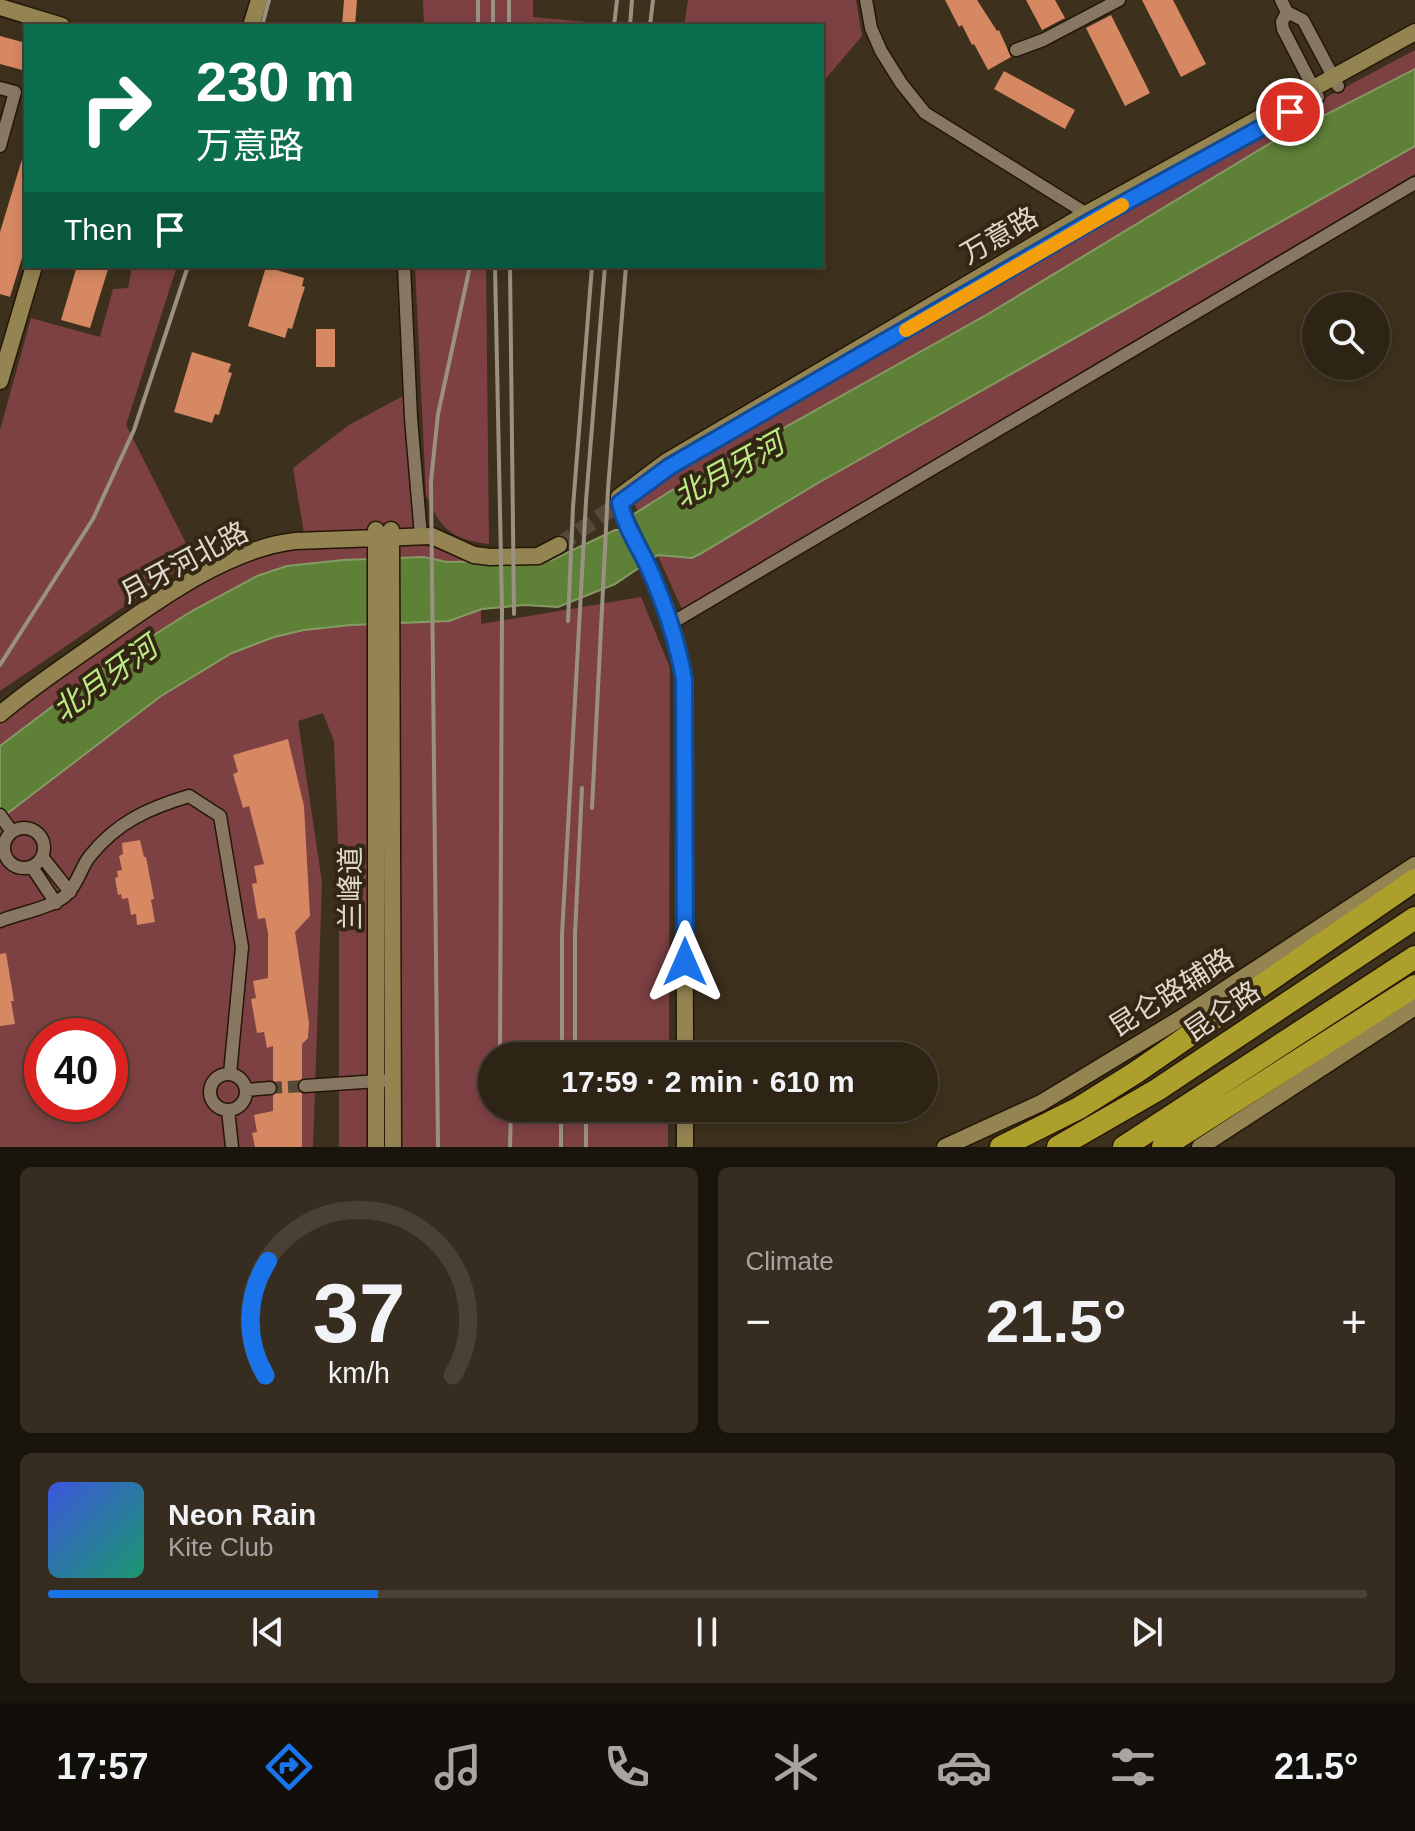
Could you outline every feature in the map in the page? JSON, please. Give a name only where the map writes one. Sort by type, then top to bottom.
[{"type":"highway","points":[[1001,1147],[1079,1108],[1135,1073],[1415,880]]},
{"type":"highway","name":"昆仑路","points":[[1058,1147],[1157,1090],[1415,918]]},
{"type":"highway","points":[[1124,1147],[1415,957]]},
{"type":"highway","points":[[1163,1147],[1415,986]]},
{"type":"street","points":[[252,24],[259,0]]},
{"type":"street","points":[[866,0],[871,28],[881,51],[925,113],[1091,217]]},
{"type":"street","points":[[1016,50],[1043,40],[1119,0]]},
{"type":"street","points":[[1281,0],[1287,12],[1303,20],[1336,81]]},
{"type":"street","points":[[0,7],[55,24]]},
{"type":"street","points":[[1287,12],[1282,22],[1283,29],[1315,92]]},
{"type":"street","points":[[0,15],[28,24]]},
{"type":"street","name":"万意路","points":[[1336,81],[1415,32]]},
{"type":"street","name":"万意路","points":[[670,624],[621,506],[669,467],[1091,217],[1315,92],[1415,44]]},
{"type":"street","points":[[0,88],[15,92],[0,146]]},
{"type":"street","points":[[685,1042],[684,679],[677,639],[670,624],[1415,183]]},
{"type":"street","points":[[0,374],[31,268]]},
{"type":"street","points":[[404,268],[411,418],[421,533]]},
{"type":"street","name":"月牙河北路","points":[[0,711],[129,621],[221,565],[253,551],[284,542],[384,538],[432,529],[476,551],[490,552]]},
{"type":"street","name":"月牙河北路","points":[[421,533],[474,555],[490,557],[538,556],[560,542],[547,548],[524,551]]},
{"type":"street","name":"兰峰道","points":[[376,1147],[384,1080],[384,538]]},
{"type":"street","points":[[0,921],[29,909],[56,903],[70,892],[89,857],[117,828],[151,807],[189,796],[220,816],[242,947],[230,1074]]},
{"type":"street","points":[[43,858],[32,867],[13,866],[5,856],[5,822],[37,832],[44,844],[43,858],[70,892]]},
{"type":"street","name":"昆仑路辅路","points":[[945,1147],[1041,1103],[1183,1017],[1415,865]]},
{"type":"street","points":[[32,867],[56,903]]},
{"type":"street","points":[[1200,1147],[1415,1007]]},
{"type":"street","points":[[230,1074],[241,1079],[246,1090],[239,1106],[228,1110],[217,1106],[210,1091],[218,1077],[230,1074]]},
{"type":"street","points":[[305,1086],[384,1080]]},
{"type":"street","name":"兰峰道","points":[[384,1080],[393,1147]]},
{"type":"street","points":[[246,1090],[270,1088]]},
{"type":"street","points":[[228,1110],[232,1147]]},
{"type":"street","points":[[685,1122],[685,1147]]},
{"type":"shaded area","points":[[423,0],[533,0],[533,17],[598,23],[598,24],[424,24]]},
{"type":"shaded area","points":[[688,0],[856,0],[862,36],[824,81],[824,24],[684,24]]},
{"type":"shaded area","points":[[1415,50],[1415,174],[682,609],[634,503],[672,471],[948,315],[1138,201]]},
{"type":"shaded area","points":[[132,268],[176,268],[126,425],[194,559],[0,691],[0,430],[31,318],[100,337],[113,289],[128,288]]},
{"type":"shaded area","points":[[415,268],[486,268],[489,544],[465,539],[448,530],[426,495]]},
{"type":"shaded area","points":[[405,395],[422,545],[481,560],[481,624],[641,597],[670,668],[669,1042],[478,1042],[478,1122],[668,1122],[668,1147],[339,1147],[339,866],[334,741],[323,713],[298,721],[322,882],[313,1147],[0,1147],[0,719],[132,622],[207,578],[274,547],[306,545],[293,468],[349,425]]},
{"type":"water","name":"北月牙河","points":[[1415,69],[1415,146],[818,483],[700,554],[692,558],[658,555],[615,584],[558,607],[525,605],[482,609],[449,621],[351,625],[274,637],[232,653],[161,696],[0,819],[0,746],[111,662],[192,611],[257,576],[287,566],[343,560],[424,557],[447,562],[552,560],[615,530],[637,530],[634,514],[669,492],[988,314],[1272,142]]},
{"type":"building","points":[[344,0],[357,0],[355,24],[342,24]]},
{"type":"building","points":[[945,0],[977,0],[999,30],[1011,57],[988,70]]},
{"type":"building","points":[[1026,0],[1055,0],[1065,18],[1042,30]]},
{"type":"building","points":[[1142,0],[1173,0],[1206,64],[1181,77]]},
{"type":"building","points":[[1111,15],[1150,93],[1125,106],[1086,28]]},
{"type":"building","points":[[0,36],[24,42],[24,70],[0,64]]},
{"type":"building","points":[[1004,71],[1075,110],[1065,129],[994,89]]},
{"type":"building","points":[[24,156],[24,252],[10,297],[0,294],[0,232]]},
{"type":"building","points":[[76,268],[108,268],[90,328],[61,320]]},
{"type":"building","points":[[266,268],[304,278],[302,286],[305,287],[292,329],[288,328],[285,338],[248,326]]},
{"type":"building","points":[[316,329],[335,329],[335,367],[316,367]]},
{"type":"building","points":[[192,352],[231,364],[228,372],[232,373],[219,415],[215,414],[212,423],[174,412]]},
{"type":"building","points":[[288,739],[304,806],[310,916],[295,932],[309,1023],[308,1038],[302,1044],[302,1078],[296,1086],[302,1094],[302,1147],[255,1147],[252,1133],[257,1132],[254,1115],[273,1111],[273,1096],[279,1088],[273,1080],[273,1046],[267,1048],[264,1032],[257,1033],[251,999],[256,998],[253,981],[268,978],[268,933],[265,918],[258,919],[252,884],[257,883],[254,866],[264,864],[249,806],[243,808],[233,774],[238,772],[233,755]]},
{"type":"building","points":[[140,840],[154,899],[151,900],[155,922],[137,925],[136,914],[131,915],[128,898],[122,899],[121,894],[118,895],[115,878],[118,877],[117,871],[122,870],[119,856],[123,854],[122,843]]},
{"type":"building","points":[[6,953],[15,1024],[0,1026],[0,954]]},
{"type":"tunnel","points":[[559,545],[620,503]]},
{"type":"tunnel","points":[[270,1088],[305,1086]]},
{"type":"railway","points":[[263,24],[269,0]]},
{"type":"railway","points":[[478,0],[478,24]]},
{"type":"railway","points":[[493,0],[493,24]]},
{"type":"railway","points":[[509,0],[509,24]]},
{"type":"railway","points":[[614,24],[617,0]]},
{"type":"railway","points":[[630,24],[632,0]]},
{"type":"railway","points":[[650,24],[653,0]]},
{"type":"railway","points":[[0,665],[93,519],[134,430],[187,268]]},
{"type":"railway","points":[[438,1147],[431,481],[438,414],[470,268]]},
{"type":"railway","points":[[495,268],[502,609],[500,1042]]},
{"type":"railway","points":[[510,268],[514,614]]},
{"type":"railway","points":[[568,621],[573,507],[592,268]]},
{"type":"railway","points":[[562,1042],[562,935],[586,501],[605,268]]},
{"type":"railway","points":[[592,808],[608,489],[626,268]]},
{"type":"railway","points":[[575,1042],[575,934],[582,788]]},
{"type":"railway","points":[[510,1147],[511,1122]]},
{"type":"railway","points":[[561,1122],[561,1147]]},
{"type":"railway","points":[[586,1122],[586,1147]]},
{"type":"slow traffic","points":[[906,330],[1122,205]]},
{"type":"route","points":[[685,962],[684,679],[677,639],[648,567],[623,517],[620,503],[669,467],[1095,219],[1290,112]]}]
